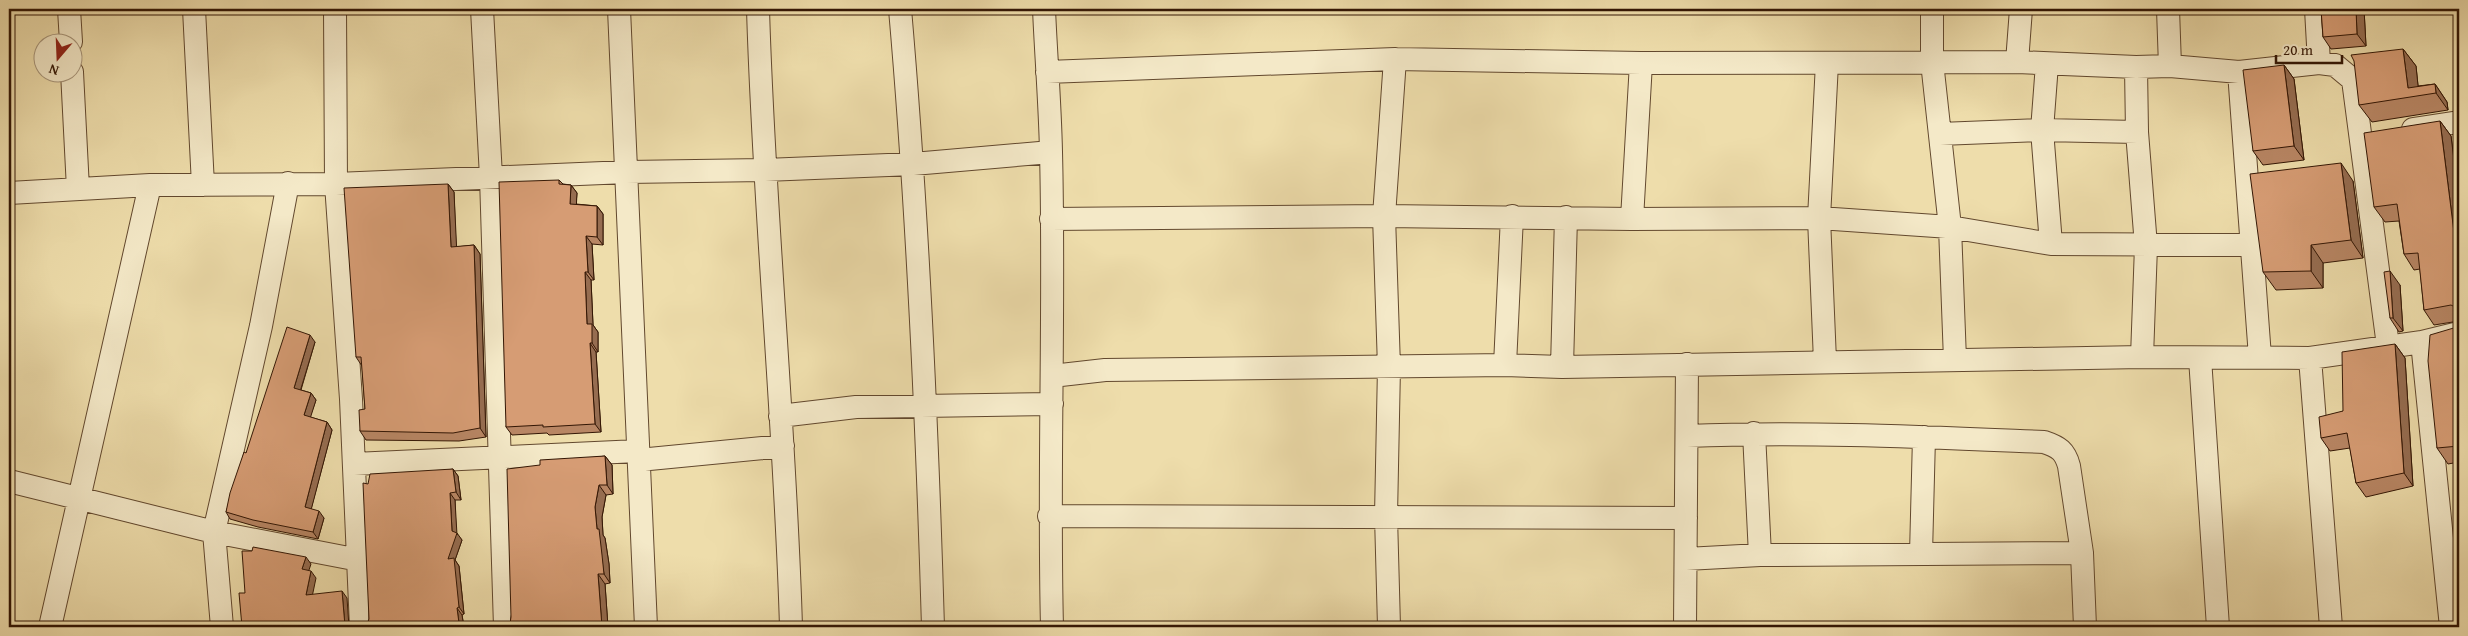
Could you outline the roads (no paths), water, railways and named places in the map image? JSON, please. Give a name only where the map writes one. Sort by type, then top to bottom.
[{"type":"street","points":[[69,9],[70,32]]},
{"type":"street","points":[[194,9],[202,185]]},
{"type":"street","points":[[335,9],[336,184],[354,464],[362,627]]},
{"type":"street","points":[[482,9],[491,177],[498,458],[505,627]]},
{"type":"street","points":[[619,9],[646,627]]},
{"type":"street","points":[[758,9],[765,170],[783,446],[791,627]]},
{"type":"street","points":[[900,9],[913,164],[927,406],[933,627]]},
{"type":"street","points":[[1044,9],[1051,152],[1052,404],[1049,516],[1052,627]]},
{"type":"street","points":[[1932,9],[1932,62],[1950,227],[1955,360]]},
{"type":"street","points":[[2017,62],[2021,9]]},
{"type":"street","points":[[2168,9],[2170,66]]},
{"type":"street","points":[[2316,9],[2318,63]]},
{"type":"street","points":[[1047,72],[1395,59],[1640,64],[2017,62],[2136,67],[2170,66],[2239,72],[2318,63],[2335,65],[2353,80],[2378,134]]},
{"type":"street","points":[[1389,627],[1386,516],[1389,367],[1384,216],[1395,59]]},
{"type":"street","points":[[1825,361],[1819,218],[1827,63]]},
{"type":"street","points":[[1632,219],[1640,64]]},
{"type":"street","points":[[2047,64],[2042,130],[2051,244]]},
{"type":"street","points":[[2136,67],[2137,132],[2146,246],[2142,357]]},
{"type":"street","points":[[2239,72],[2257,178],[2252,245],[2260,357]]},
{"type":"street","points":[[73,82],[78,189]]},
{"type":"street","points":[[2388,346],[2356,167],[2378,134],[2459,122]]},
{"type":"street","points":[[1940,134],[2042,130],[2137,132]]},
{"type":"street","points":[[9,194],[150,185],[336,184],[627,172],[765,170],[913,164],[1051,152]]},
{"type":"street","points":[[222,627],[214,532],[262,326],[288,183]]},
{"type":"street","points":[[50,627],[150,185]]},
{"type":"street","points":[[1051,218],[1384,216],[1512,216],[1632,219],[1819,218],[1950,227],[2051,244],[2146,246],[2252,245]]},
{"type":"street","points":[[1505,364],[1512,216]]},
{"type":"street","points":[[1562,367],[1566,217]]},
{"type":"street","points":[[1052,376],[1105,370],[1505,364],[1562,367],[2142,357],[2310,358],[2422,342],[2459,333]]},
{"type":"street","points":[[2422,342],[2451,627]]},
{"type":"street","points":[[2200,358],[2218,627]]},
{"type":"street","points":[[2310,358],[2331,627]]},
{"type":"street","points":[[1685,627],[1687,364]]},
{"type":"street","points":[[780,416],[856,407],[1052,404]]},
{"type":"street","points":[[1687,436],[1754,433],[1924,437],[2044,442],[2059,447],[2066,454],[2069,466],[2082,553],[2085,627]]},
{"type":"street","points":[[1754,433],[1760,555]]},
{"type":"street","points":[[1921,554],[1924,437]]},
{"type":"street","points":[[354,464],[498,458],[638,456],[783,446]]},
{"type":"street","points":[[9,481],[214,532],[358,560]]},
{"type":"street","points":[[1049,516],[1686,518]]},
{"type":"street","points":[[1686,559],[1760,555],[2082,553]]}]
